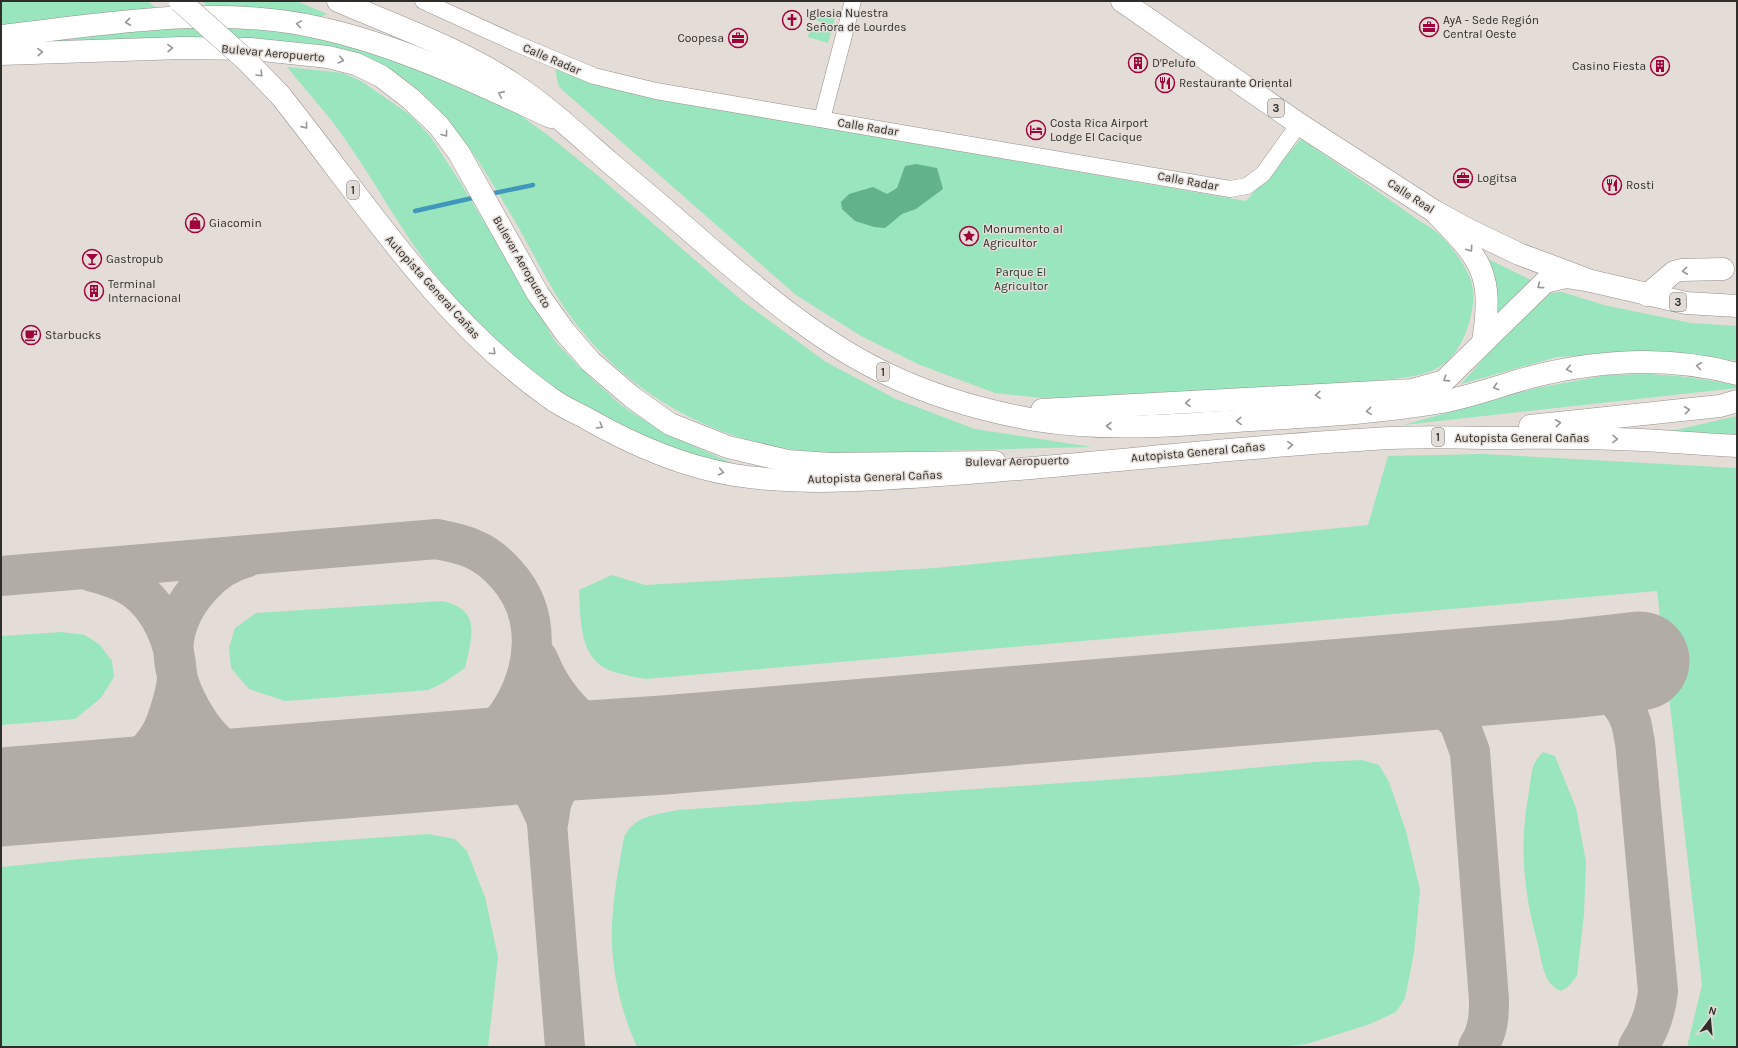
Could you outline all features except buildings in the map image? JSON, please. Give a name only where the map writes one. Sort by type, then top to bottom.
[{"type":"main road","name":"Autopista General Cañas","points":[[180,1],[246,60],[280,95],[320,145],[377,224],[465,325],[498,356],[551,399],[623,438],[665,457],[736,475],[783,480],[833,481],[1014,469],[1375,439],[1422,437],[1613,438],[1737,446]]},
{"type":"main road","name":"1","points":[[338,1],[469,58],[514,84],[562,122],[763,294],[837,346],[885,374],[924,390],[1000,413],[1068,424],[1106,426],[1167,425],[1404,408],[1453,400],[1534,377],[1584,366],[1645,362],[1698,366],[1737,374]]},
{"type":"main road","name":"Calle Real","points":[[1122,1],[1299,124],[1434,211],[1519,254],[1591,281],[1648,295],[1686,304],[1737,306]]},
{"type":"main road","points":[[1,36],[160,19],[204,16],[277,21],[320,28],[361,39],[451,72],[562,122]]},
{"type":"main road","name":"Bulevar Aeropuerto","points":[[1,54],[182,48],[251,48],[328,57],[356,64],[381,76],[411,99],[439,126],[459,153],[538,294],[565,332],[591,362],[632,397],[670,424],[728,447],[788,461],[830,464],[1110,460]]},
{"type":"main road","points":[[1434,211],[1468,246],[1479,263],[1487,294],[1488,311],[1483,342]]},
{"type":"main road","points":[[1648,295],[1665,278],[1674,272],[1681,270],[1723,269]]},
{"type":"main road","points":[[1000,413],[1412,390],[1444,381],[1456,371],[1483,342],[1545,282],[1566,277],[1591,281]]},
{"type":"main road","points":[[1422,437],[1720,406],[1737,401]]},
{"type":"street","name":"Calle Radar","points":[[423,1],[515,43],[594,76],[656,91],[1230,189],[1246,186],[1263,174],[1299,124]]},
{"type":"street","points":[[822,119],[853,1]]},
{"type":"green space","points":[[1,1],[148,1],[162,13],[1,26]]},
{"type":"green space","points":[[201,1],[297,1],[327,14],[313,20],[213,10]]},
{"type":"green space","points":[[815,12],[835,18],[828,43],[808,37],[810,30],[818,33],[821,22],[813,19]]},
{"type":"green space","points":[[215,24],[344,39],[506,105],[549,136],[596,174],[741,300],[826,362],[896,399],[975,429],[1092,447],[862,454],[812,452],[764,444],[734,435],[705,424],[677,410],[650,394],[625,375],[602,354],[581,330],[556,294],[491,181],[458,133],[420,92],[397,74],[372,60],[1,49],[82,35]]},
{"type":"green space","points":[[287,67],[343,73],[361,81],[409,114],[430,136],[462,185],[555,341],[579,367],[621,405],[662,432],[734,464],[671,447],[632,432],[602,417],[574,400],[519,360],[470,314],[448,290],[420,254],[358,158],[338,130]]},
{"type":"green space","name":"Parque El Agricultor","points":[[555,69],[598,85],[643,96],[1246,201],[1301,139],[1434,230],[1445,240],[1461,261],[1472,284],[1473,302],[1470,320],[1460,344],[1451,357],[1441,366],[1429,372],[1415,376],[1366,382],[1072,401],[995,393],[920,365],[861,336],[796,295],[559,87]]},
{"type":"green space","points":[[916,164],[937,168],[943,189],[916,209],[902,214],[885,228],[874,227],[855,221],[842,209],[841,202],[849,194],[873,187],[887,194],[897,188],[905,166]]},
{"type":"green space","points":[[1488,259],[1533,281],[1497,319],[1497,287]]},
{"type":"green space","points":[[1562,292],[1604,305],[1691,323],[1737,326],[1737,361],[1664,352],[1557,357],[1461,384],[1501,339],[1539,303],[1551,293]]},
{"type":"green space","points":[[1650,374],[1688,377],[1737,385],[1737,388],[1403,425],[1537,388],[1607,375]]},
{"type":"green space","points":[[1737,416],[1737,440],[1654,435]]},
{"type":"green space","points":[[1483,454],[1737,468],[1737,1047],[1687,1047],[1702,985],[1657,591],[645,679],[614,672],[602,667],[594,659],[588,649],[581,626],[579,590],[612,575],[645,585],[935,568],[1368,525],[1388,456]]},
{"type":"green space","points":[[442,601],[455,605],[463,610],[469,618],[471,626],[470,646],[465,668],[443,683],[428,690],[285,701],[249,689],[231,668],[229,648],[235,628],[256,613]]},
{"type":"green space","points":[[62,632],[85,635],[100,645],[112,661],[114,677],[101,698],[75,719],[1,725],[1,636]]},
{"type":"green space","points":[[1543,752],[1555,756],[1576,808],[1586,862],[1584,914],[1577,976],[1569,986],[1561,991],[1550,983],[1544,972],[1529,905],[1524,868],[1524,831],[1531,774],[1536,761]]},
{"type":"green space","points":[[1362,760],[1379,765],[1389,782],[1406,831],[1420,890],[1414,953],[1405,998],[1396,1012],[1370,1024],[1307,1044],[1280,1047],[637,1047],[630,1031],[620,997],[613,962],[613,910],[616,882],[624,837],[634,824],[647,817],[677,810],[1176,775],[1316,762]]},
{"type":"green space","points":[[428,834],[455,839],[467,851],[485,897],[498,957],[488,1047],[1,1047],[1,867],[80,859]]},
{"type":"waterway","points":[[490,194],[533,185]]},
{"type":"waterway","points":[[415,211],[477,197]]},
{"type":"taxiway","points":[[1,576],[437,539],[461,545],[471,548],[492,560],[506,574],[518,590],[526,607],[531,625],[532,643],[530,662],[518,698],[501,724],[475,744],[435,762],[477,763],[504,768],[526,783],[535,795],[548,823],[553,798],[558,787],[572,770],[589,759],[620,748]]},
{"type":"taxiway","points":[[245,558],[233,562],[216,572],[202,585],[188,603],[180,617],[175,632],[174,657],[177,674],[182,692],[190,709],[200,725],[225,751],[239,760],[253,766],[297,773]]},
{"type":"taxiway","points":[[85,790],[106,781],[127,769],[137,762],[153,745],[163,730],[169,714],[177,680],[176,662],[170,638],[152,606],[135,589],[125,583],[90,571]]},
{"type":"taxiway","points":[[538,659],[553,689],[575,715],[587,725],[601,734],[617,740],[633,744],[664,745]]},
{"type":"taxiway","points":[[534,662],[565,1047]]},
{"type":"taxiway","points":[[1569,669],[1596,683],[1613,695],[1626,711],[1632,725],[1635,742],[1658,991],[1652,1020],[1638,1047]]},
{"type":"taxiway","points":[[1384,684],[1414,689],[1441,704],[1459,722],[1470,752],[1489,1000],[1487,1025],[1484,1036],[1478,1047]]},
{"type":"runway","points":[[1,797],[542,753],[664,745],[1569,669],[1640,661]]},
{"type":"place","name":"Iglesia Nuestra Señora de Lourdes","points":[[792,20]]},
{"type":"place","name":"AyA - Sede Región Central Oeste","points":[[1429,27]]},
{"type":"place","name":"Coopesa","points":[[738,38]]},
{"type":"place","name":"D'Pelufo","points":[[1138,63]]},
{"type":"place","name":"Casino Fiesta","points":[[1660,66]]},
{"type":"place","name":"Restaurante Oriental","points":[[1165,83]]},
{"type":"place","name":"Costa Rica Airport Lodge El Cacique","points":[[1036,130]]},
{"type":"place","name":"Logitsa","points":[[1463,178]]},
{"type":"place","name":"Rosti","points":[[1612,185]]},
{"type":"place","name":"Giacomin","points":[[195,223]]},
{"type":"place","name":"Monumento al Agricultor","points":[[969,236]]},
{"type":"place","name":"Gastropub","points":[[92,259]]},
{"type":"place","name":"Terminal Internacional","points":[[94,291]]},
{"type":"place","name":"Starbucks","points":[[31,335]]}]
